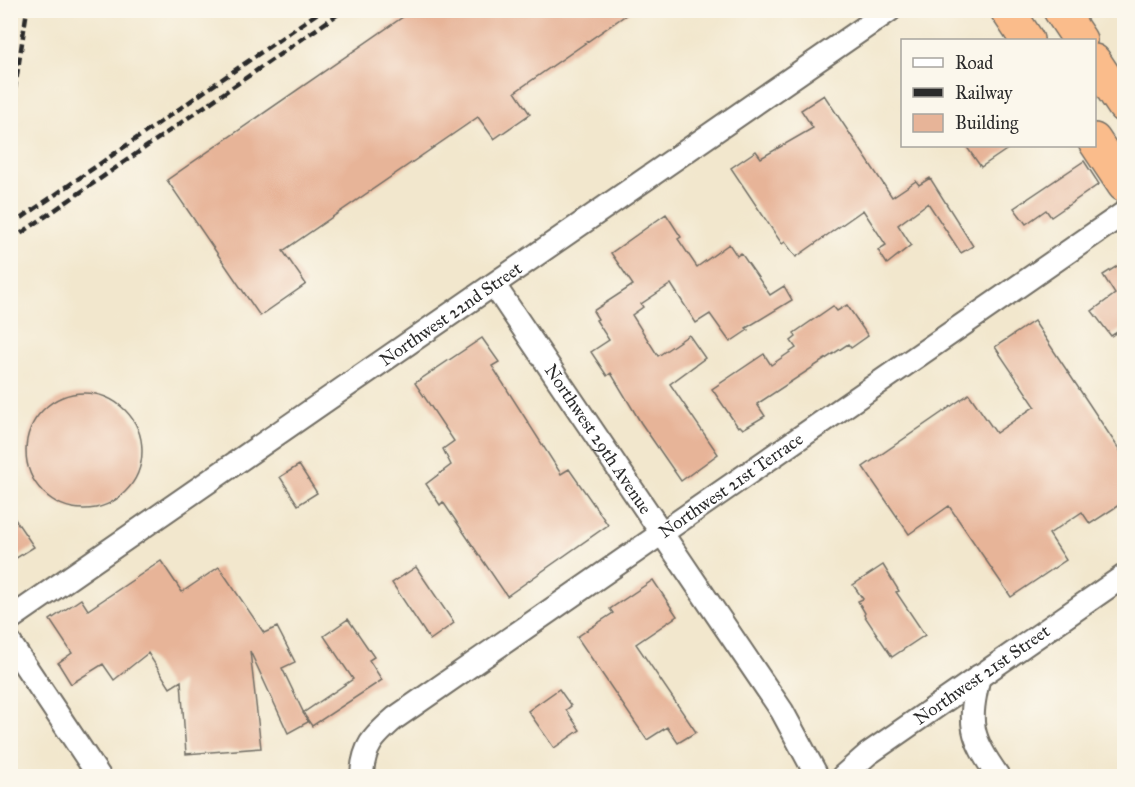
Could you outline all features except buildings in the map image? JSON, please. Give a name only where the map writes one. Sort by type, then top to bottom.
[{"type":"highway","points":[[1007,10],[1026,39]]},
{"type":"highway","points":[[1060,10],[1079,39]]},
{"type":"highway","points":[[1096,62],[1125,106]]},
{"type":"highway","points":[[1096,142],[1125,185]]},
{"type":"street","name":"Northwest 22nd Street","points":[[10,619],[890,10]]},
{"type":"street","name":"Northwest 21st Terrace","points":[[362,777],[363,758],[367,749],[374,738],[395,718],[1125,213]]},
{"type":"street","name":"Northwest 29th Avenue","points":[[494,285],[782,711],[817,777]]},
{"type":"street","name":"Northwest 21st Street","points":[[843,777],[868,754],[1125,576]]},
{"type":"street","points":[[10,643],[99,777]]},
{"type":"street","points":[[979,676],[973,701],[972,729],[980,748],[998,777]]},
{"type":"railway","points":[[10,104],[15,88],[27,10]]},
{"type":"railway","points":[[10,226],[322,10]]},
{"type":"railway","points":[[10,241],[344,10]]}]
